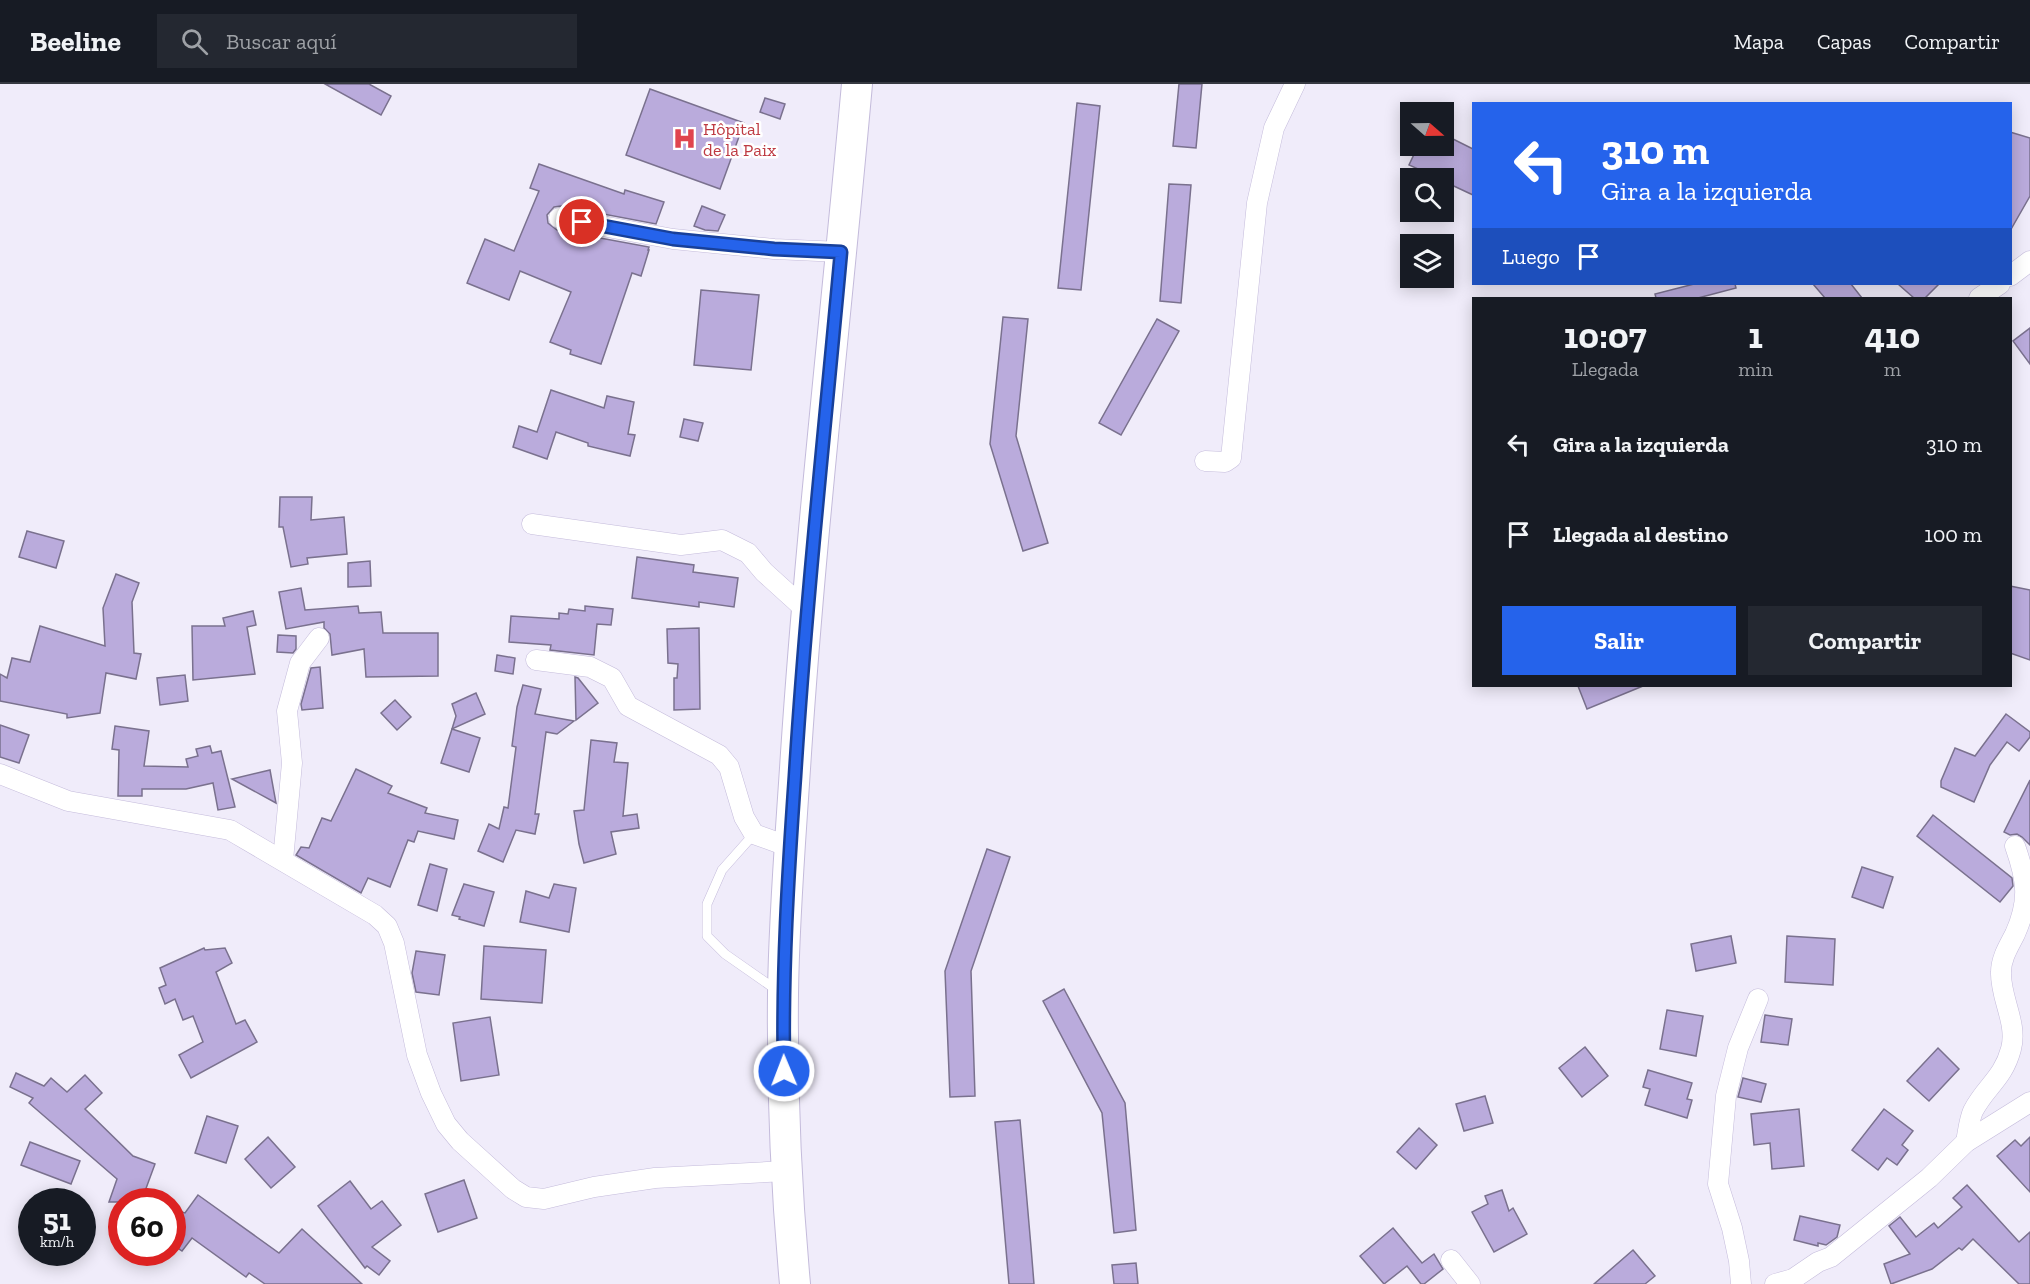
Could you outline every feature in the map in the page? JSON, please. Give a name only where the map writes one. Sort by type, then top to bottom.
[{"type":"main road","points":[[795,1284],[787,1171],[783,994],[790,847],[807,610],[857,84]]},
{"type":"street","points":[[1205,461],[1225,462],[1231,458],[1257,203],[1274,128],[1295,84]]},
{"type":"street","points":[[559,218],[673,239],[774,249],[841,252]]},
{"type":"street","points":[[2012,274],[2030,261]]},
{"type":"street","points":[[1980,297],[1998,285]]},
{"type":"street","points":[[532,524],[681,545],[722,540],[748,553],[764,572],[807,610]]},
{"type":"street","points":[[283,860],[292,763],[287,711],[300,663],[319,638]]},
{"type":"street","points":[[536,660],[590,667],[612,678],[628,706],[718,755],[729,767],[744,817],[754,834],[790,847]]},
{"type":"street","points":[[0,774],[68,801],[231,830],[375,915],[387,926],[394,943],[417,1055],[431,1093],[446,1124],[460,1141],[513,1189],[526,1197],[544,1199],[594,1187],[655,1178],[787,1171]]},
{"type":"street","points":[[1966,1142],[1972,1113],[2004,1070],[2013,1037],[2001,985],[2001,970],[2003,957],[2024,914],[2027,892],[2026,876],[2015,846]]},
{"type":"street","points":[[1741,1284],[1732,1228],[1718,1184],[1719,1164],[1726,1096],[1738,1048],[1758,999]]},
{"type":"street","points":[[1775,1284],[1793,1280],[1818,1262],[1831,1257],[1929,1178],[1966,1142],[2030,1102]]},
{"type":"street","points":[[1451,1260],[1470,1284]]},
{"type":"lane","points":[[754,834],[722,870],[707,904],[707,936],[725,954],[783,994]]},
{"type":"building","points":[[325,84],[369,84],[391,96],[381,115]]},
{"type":"building","points":[[1179,84],[1202,84],[1196,148],[1173,146]]},
{"type":"building","name":"Hôpital de la Paix","points":[[650,89],[744,123],[720,189],[626,155]]},
{"type":"building","points":[[765,98],[785,104],[780,119],[760,112]]},
{"type":"building","points":[[1077,103],[1100,106],[1081,290],[1058,288]]},
{"type":"building","points":[[2012,133],[2030,138],[2030,196],[2012,228]]},
{"type":"building","points":[[1454,140],[1472,148],[1472,195],[1454,186],[1454,168],[1416,168],[1409,165],[1413,156],[1454,156]]},
{"type":"building","points":[[539,164],[624,194],[625,190],[664,202],[656,224],[561,206],[554,207],[547,215],[548,223],[557,230],[649,247],[641,276],[632,273],[601,364],[570,354],[571,350],[550,342],[571,292],[520,271],[509,300],[467,283],[485,239],[514,251],[539,191],[530,188]]},
{"type":"building","points":[[1169,184],[1191,185],[1181,303],[1160,301]]},
{"type":"building","points":[[702,206],[725,215],[718,231],[694,226]]},
{"type":"building","points":[[1690,285],[1735,285],[1736,288],[1702,297],[1656,297],[1655,294]]},
{"type":"building","points":[[1814,285],[1852,285],[1861,297],[1824,297]]},
{"type":"building","points":[[1899,285],[1938,285],[1926,297],[1913,297]]},
{"type":"building","points":[[701,290],[759,295],[751,370],[694,365]]},
{"type":"building","points":[[1003,317],[1028,319],[1016,436],[1048,543],[1023,551],[990,444]]},
{"type":"building","points":[[1157,319],[1179,331],[1121,435],[1099,423]]},
{"type":"building","points":[[2030,328],[2030,364],[2013,341]]},
{"type":"building","points":[[551,390],[604,408],[607,396],[634,402],[628,434],[635,435],[630,456],[588,446],[588,443],[556,432],[547,459],[513,447],[519,426],[537,432]]},
{"type":"building","points":[[684,419],[703,423],[698,441],[680,437]]},
{"type":"building","points":[[280,497],[312,497],[311,520],[344,517],[347,554],[307,558],[308,564],[291,567],[283,527],[279,527]]},
{"type":"building","points":[[27,531],[64,541],[56,568],[19,557]]},
{"type":"building","points":[[637,557],[694,565],[693,572],[738,578],[734,607],[699,602],[699,607],[632,598]]},
{"type":"building","points":[[370,561],[371,586],[348,587],[348,563]]},
{"type":"building","points":[[116,574],[139,583],[132,602],[134,653],[141,654],[136,679],[106,673],[100,713],[67,718],[67,714],[0,701],[0,674],[7,678],[12,658],[30,662],[40,626],[105,646],[103,608]]},
{"type":"building","points":[[2012,586],[2030,590],[2030,660],[2012,654]]},
{"type":"building","points":[[301,588],[305,610],[358,606],[359,613],[381,612],[383,633],[438,633],[438,676],[366,677],[364,649],[332,655],[330,634],[324,628],[324,622],[286,629],[279,592]]},
{"type":"building","points":[[585,606],[613,609],[611,625],[597,624],[594,655],[550,650],[551,645],[509,642],[511,616],[559,619],[559,613],[568,614],[569,609],[585,611]]},
{"type":"building","points":[[253,611],[256,625],[247,627],[255,674],[193,680],[192,626],[225,626],[223,618]]},
{"type":"building","points":[[699,628],[700,709],[674,710],[674,678],[677,678],[678,664],[668,663],[667,629]]},
{"type":"building","points":[[278,635],[296,636],[296,649],[293,653],[277,652]]},
{"type":"building","points":[[497,655],[515,658],[513,674],[495,671]]},
{"type":"building","points":[[320,667],[323,708],[302,710],[301,704],[311,668]]},
{"type":"building","points":[[185,675],[188,701],[160,705],[157,678]]},
{"type":"building","points":[[575,677],[598,703],[576,720]]},
{"type":"building","points":[[523,685],[541,689],[535,714],[574,721],[557,734],[546,732],[535,814],[539,814],[535,834],[516,830],[503,862],[478,851],[489,824],[499,829],[504,807],[508,808],[516,747],[512,746],[517,707]]},
{"type":"building","points":[[1578,687],[1641,687],[1587,709]]},
{"type":"building","points":[[476,693],[485,714],[452,729],[456,716],[452,704]]},
{"type":"building","points":[[395,700],[411,717],[397,730],[381,713]]},
{"type":"building","points":[[2006,714],[2030,732],[2030,737],[2019,751],[2007,742],[1990,765],[1974,802],[1941,787],[1941,781],[1955,748],[1975,756]]},
{"type":"building","points":[[0,725],[29,735],[19,763],[0,757]]},
{"type":"building","points":[[115,726],[149,731],[144,766],[188,767],[186,759],[198,756],[196,749],[210,746],[212,753],[221,751],[235,807],[218,810],[213,783],[186,789],[142,789],[142,796],[118,796],[119,750],[112,749]]},
{"type":"building","points":[[452,729],[480,738],[469,772],[441,763]]},
{"type":"building","points":[[591,740],[617,743],[614,762],[628,763],[623,816],[637,814],[639,828],[611,832],[616,854],[584,863],[574,811],[584,810]]},
{"type":"building","points":[[356,769],[392,786],[388,793],[427,808],[425,813],[458,820],[454,839],[418,831],[414,842],[408,840],[390,887],[368,878],[361,893],[296,855],[301,847],[309,848],[322,818],[331,821]]},
{"type":"building","points":[[270,770],[276,803],[232,779]]},
{"type":"building","points":[[2030,780],[2030,845],[2017,834],[2010,835],[2004,832]]},
{"type":"building","points":[[1933,815],[2012,878],[2013,886],[2000,902],[1917,836]]},
{"type":"building","points":[[987,849],[1010,857],[971,971],[975,1096],[950,1097],[945,971]]},
{"type":"building","points":[[430,864],[447,869],[437,911],[418,905]]},
{"type":"building","points":[[1862,867],[1893,877],[1883,908],[1852,897]]},
{"type":"building","points":[[464,884],[494,892],[484,926],[452,915]]},
{"type":"building","points":[[554,884],[576,888],[569,932],[520,922],[526,891],[549,898]]},
{"type":"building","points":[[1731,936],[1736,963],[1696,971],[1691,944]]},
{"type":"building","points":[[1787,936],[1835,939],[1833,985],[1785,982]]},
{"type":"building","points":[[484,946],[546,950],[542,1003],[481,999]]},
{"type":"building","points":[[204,948],[205,950],[225,948],[232,963],[216,972],[236,1024],[245,1020],[257,1042],[191,1078],[179,1055],[203,1042],[193,1016],[183,1020],[175,999],[165,1004],[159,988],[166,985],[160,968]]},
{"type":"building","points":[[416,951],[445,955],[439,995],[416,992],[412,973]]},
{"type":"building","points":[[1064,989],[1125,1103],[1136,1230],[1114,1233],[1102,1113],[1043,1001]]},
{"type":"building","points":[[1667,1010],[1703,1016],[1696,1056],[1660,1049]]},
{"type":"building","points":[[1765,1015],[1792,1019],[1788,1045],[1761,1042]]},
{"type":"building","points":[[490,1017],[499,1075],[461,1081],[453,1023]]},
{"type":"building","points":[[1585,1047],[1608,1076],[1582,1097],[1559,1068]]},
{"type":"building","points":[[1938,1048],[1959,1069],[1929,1101],[1907,1081]]},
{"type":"building","points":[[1648,1070],[1692,1083],[1687,1099],[1692,1100],[1687,1118],[1645,1105],[1650,1089],[1643,1087]]},
{"type":"building","points":[[16,1073],[44,1086],[51,1078],[67,1092],[85,1075],[102,1093],[85,1109],[133,1156],[155,1164],[146,1188],[114,1188],[117,1179],[29,1103],[33,1098],[10,1087]]},
{"type":"building","points":[[1743,1078],[1766,1084],[1761,1102],[1738,1097]]},
{"type":"building","points":[[1485,1096],[1493,1123],[1464,1131],[1456,1104]]},
{"type":"building","points":[[1799,1109],[1804,1166],[1772,1169],[1770,1143],[1754,1145],[1751,1114]]},
{"type":"building","points":[[1884,1109],[1913,1131],[1902,1145],[1908,1150],[1897,1165],[1887,1158],[1878,1170],[1852,1150]]},
{"type":"building","points":[[207,1116],[238,1126],[226,1163],[195,1153]]},
{"type":"building","points":[[1020,1120],[1034,1284],[1009,1284],[995,1122]]},
{"type":"building","points":[[1419,1128],[1437,1145],[1416,1169],[1397,1152]]},
{"type":"building","points":[[268,1137],[295,1167],[271,1188],[245,1159]]},
{"type":"building","points":[[2030,1137],[2030,1192],[1997,1156],[2015,1140],[2021,1146]]},
{"type":"building","points":[[30,1142],[80,1161],[71,1184],[21,1165]]},
{"type":"building","points":[[464,1180],[477,1218],[438,1232],[425,1194]]},
{"type":"building","points":[[350,1181],[371,1209],[382,1201],[401,1225],[372,1247],[390,1261],[379,1275],[367,1266],[365,1268],[318,1206]]},
{"type":"building","points":[[1967,1185],[2019,1242],[2030,1232],[2030,1284],[2019,1284],[1973,1239],[1962,1250],[1959,1248],[1932,1269],[1891,1284],[1884,1264],[1910,1254],[1889,1226],[1900,1217],[1916,1237],[1934,1223],[1938,1228],[1962,1207],[1953,1198]]},
{"type":"building","points":[[1502,1190],[1509,1211],[1513,1208],[1527,1234],[1494,1252],[1472,1212],[1488,1204],[1485,1196]]},
{"type":"building","points":[[198,1195],[279,1253],[302,1229],[362,1284],[265,1284],[249,1273],[246,1277],[192,1238],[186,1246],[186,1212]]},
{"type":"building","points":[[1800,1216],[1840,1225],[1837,1237],[1826,1245],[1818,1243],[1818,1246],[1794,1240]]},
{"type":"building","points":[[1393,1228],[1422,1263],[1434,1254],[1443,1269],[1421,1284],[1407,1266],[1384,1284],[1360,1256]]},
{"type":"building","points":[[1633,1250],[1655,1276],[1645,1284],[1594,1284]]},
{"type":"building","points":[[1136,1263],[1138,1284],[1114,1284],[1112,1265]]},
{"type":"place","name":"Hôpital de la Paix","points":[[685,139]]},
{"type":"route","points":[[582,222],[673,239],[774,249],[841,252],[802,664],[786,915],[783,994],[784,1071]]}]
